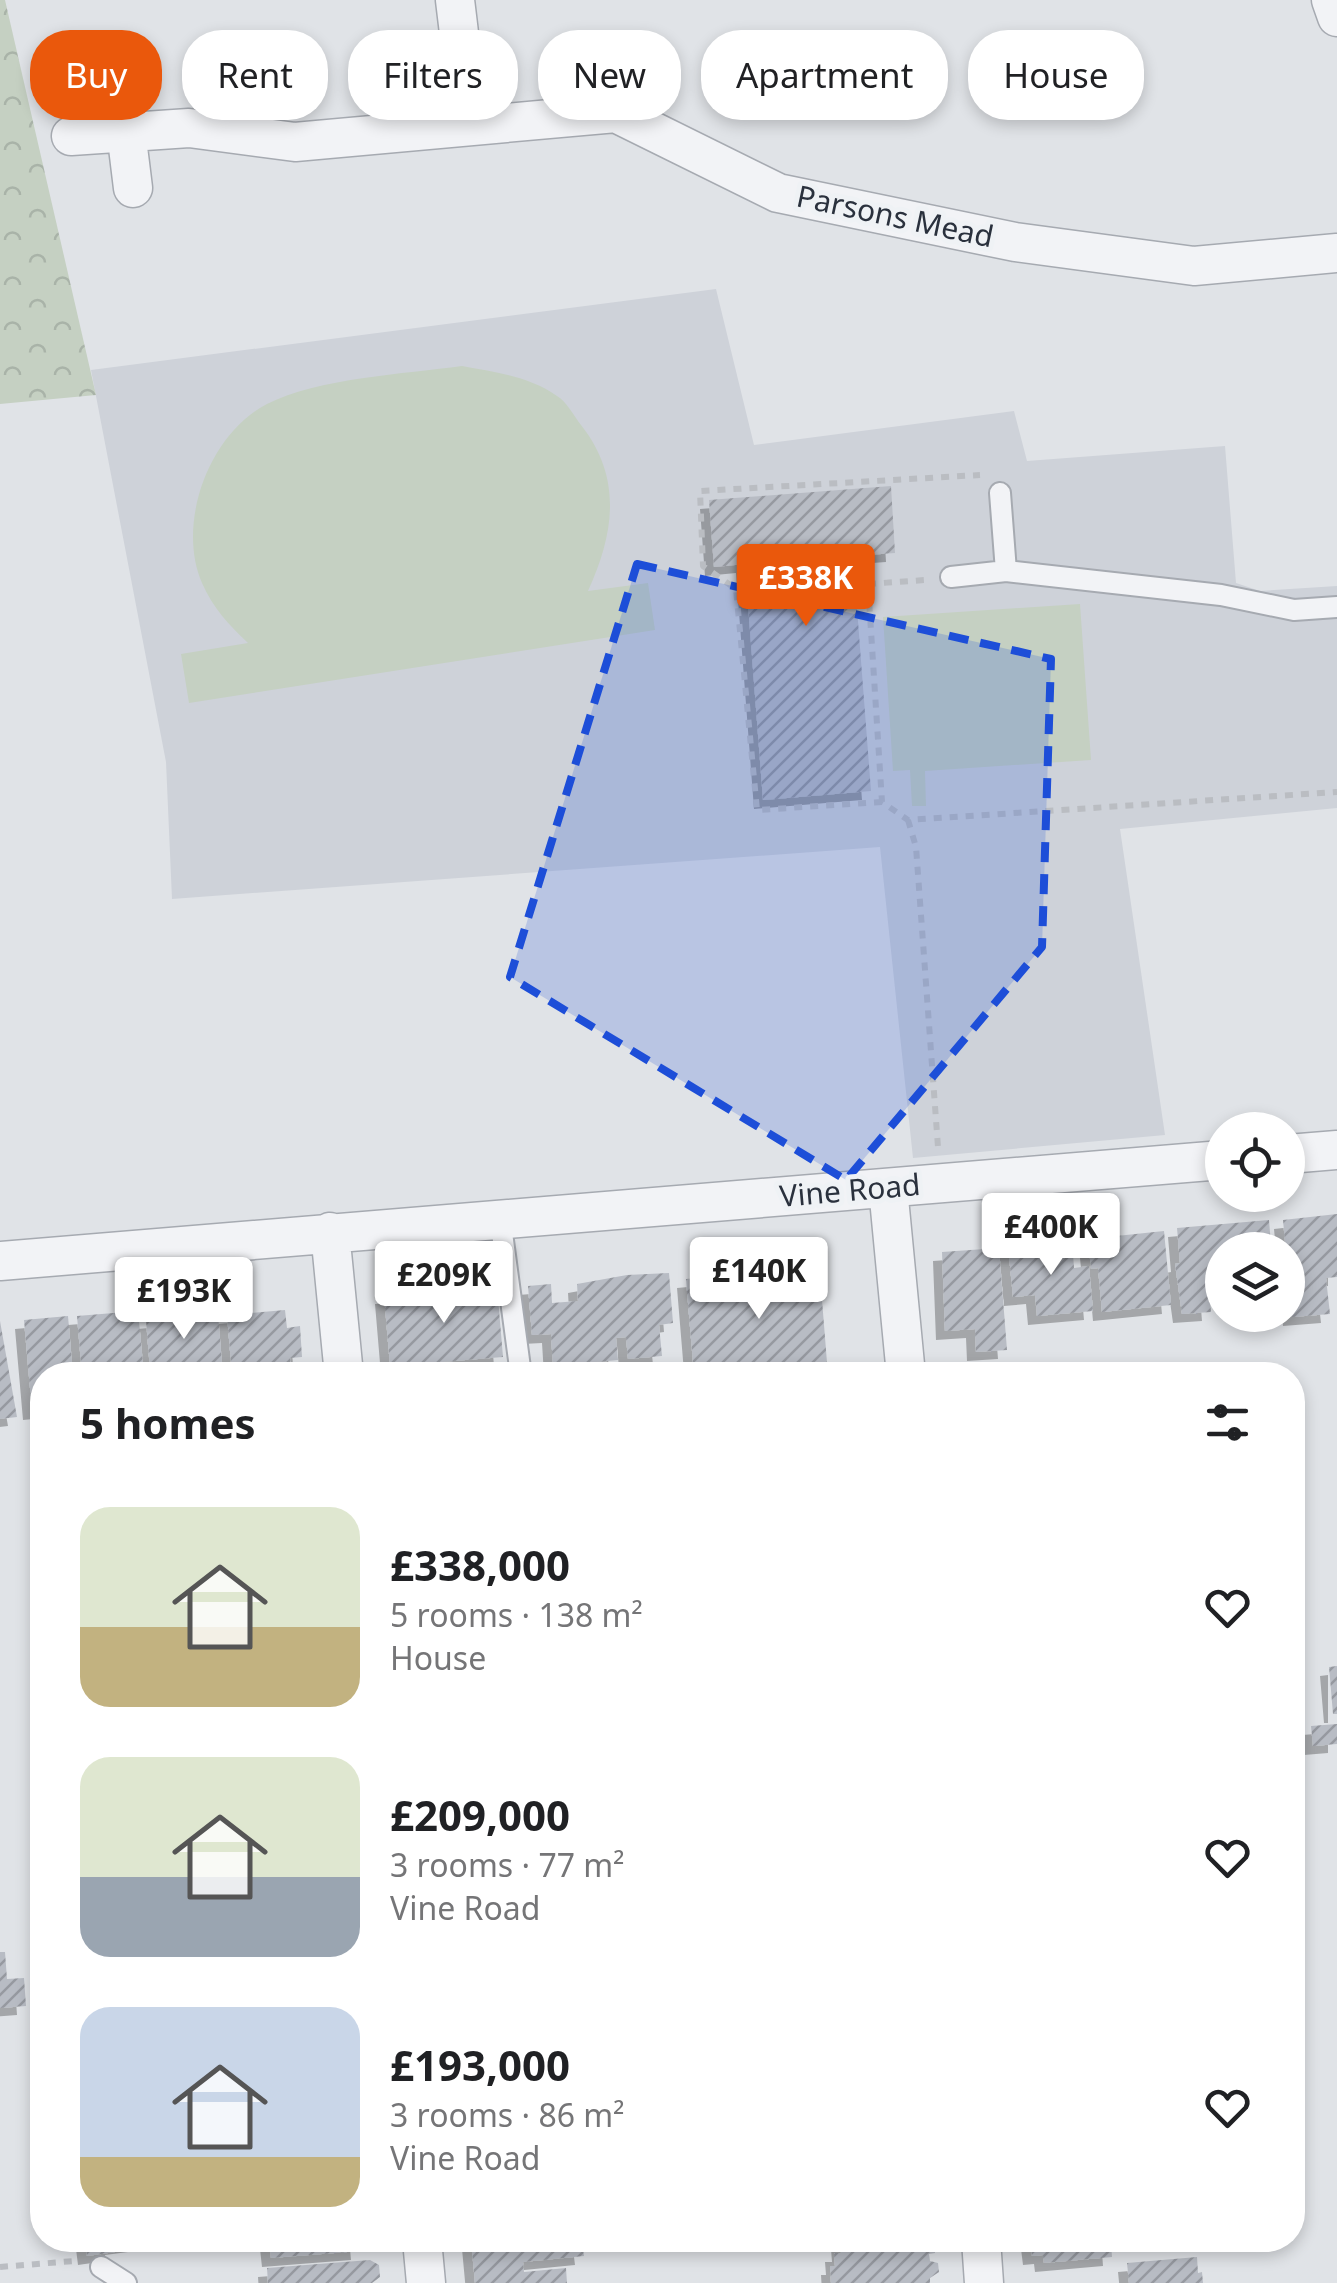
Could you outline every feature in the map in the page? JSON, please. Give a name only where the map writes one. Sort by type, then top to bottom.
[{"type":"street","points":[[455,0],[470,124]]},
{"type":"street","points":[[1331,0],[1337,17]]},
{"type":"street","name":"Parsons Mead","points":[[70,136],[189,128],[295,142],[616,112],[778,192],[1015,242],[1194,266],[1337,253]]},
{"type":"street","points":[[126,131],[133,188]]},
{"type":"street","points":[[1305,1153],[1337,1150]]},
{"type":"street","name":"Vine Road","points":[[0,1260],[1205,1161]]},
{"type":"street","points":[[888,1188],[905,1362]]},
{"type":"street","points":[[330,1232],[343,1362]]},
{"type":"street","points":[[423,2252],[426,2283]]},
{"type":"street","points":[[981,2252],[984,2283]]},
{"type":"lane","points":[[1000,493],[1006,571]]},
{"type":"lane","points":[[951,578],[1006,571],[1221,596],[1294,610],[1337,607]]},
{"type":"lane","points":[[500,1218],[519,1362]]},
{"type":"lane","points":[[101,2267],[126,2283]]},
{"type":"path","points":[[1000,493],[998,474],[700,491],[703,566],[736,590],[756,810],[882,802],[908,820],[1337,792]]},
{"type":"path","points":[[856,586],[951,578]]},
{"type":"path","points":[[868,584],[882,802]]},
{"type":"path","points":[[908,820],[916,847],[941,1183]]},
{"type":"path","points":[[0,2267],[81,2260],[101,2267]]},
{"type":"highlighted area","points":[[637,564],[1051,659],[1042,947],[846,1180],[510,977]]},
{"type":"shaded area","points":[[716,289],[754,445],[1014,411],[1027,461],[1225,446],[1236,583],[1260,591],[1337,586],[1337,808],[1120,829],[1165,1135],[913,1158],[880,847],[172,899],[166,762],[91,370]]},
{"type":"green space","points":[[0,0],[5,0],[96,395],[0,404]]},
{"type":"green space","points":[[462,366],[535,384],[570,409],[594,445],[609,486],[604,548],[588,591],[648,583],[655,630],[189,703],[181,654],[248,643],[211,600],[195,559],[193,534],[203,482],[229,436],[267,404],[311,388]]},
{"type":"green space","points":[[1080,604],[1091,760],[925,771],[926,806],[912,806],[910,770],[893,771],[883,617]]},
{"type":"building","points":[[891,486],[895,553],[853,556],[871,791],[763,800],[745,564],[714,567],[709,500]]},
{"type":"building","points":[[1337,1214],[1337,1277],[1326,1278],[1330,1314],[1305,1316],[1305,1232],[1284,1232],[1283,1220]]},
{"type":"building","points":[[1269,1220],[1270,1232],[1205,1232],[1205,1312],[1182,1314],[1175,1264],[1180,1263],[1177,1228]]},
{"type":"building","points":[[1164,1231],[1171,1305],[1102,1312],[1098,1268],[1091,1269],[1088,1239]]},
{"type":"building","points":[[1072,1240],[1074,1268],[1089,1266],[1093,1311],[1037,1316],[1035,1295],[1013,1297],[1008,1246]]},
{"type":"building","points":[[999,1248],[1007,1350],[976,1352],[975,1329],[945,1331],[942,1252]]},
{"type":"building","points":[[819,1262],[827,1362],[693,1362],[686,1279],[730,1275],[730,1269]]},
{"type":"building","points":[[669,1273],[673,1323],[659,1325],[662,1356],[628,1359],[626,1337],[616,1338],[618,1360],[553,1362],[551,1334],[532,1335],[528,1286],[551,1284],[552,1303],[578,1301],[577,1284],[627,1275]]},
{"type":"building","points":[[497,1286],[503,1357],[390,1362],[384,1295]]},
{"type":"building","points":[[285,1310],[287,1328],[300,1326],[302,1357],[290,1358],[290,1362],[231,1362],[227,1315]]},
{"type":"building","points":[[138,1311],[143,1362],[81,1362],[77,1316]]},
{"type":"building","points":[[218,1314],[222,1362],[149,1362],[146,1320]]},
{"type":"building","points":[[68,1316],[72,1362],[30,1362],[30,1388],[24,1320]]},
{"type":"building","points":[[0,1321],[17,1417],[0,1419]]},
{"type":"building","points":[[1337,1666],[1337,1714],[1333,1714],[1329,1667]]},
{"type":"building","points":[[1337,1724],[1337,1744],[1313,1746],[1311,1726]]},
{"type":"building","points":[[0,1952],[5,1952],[7,1979],[24,1978],[26,2006],[0,2008]]},
{"type":"building","points":[[270,2252],[347,2252],[271,2258]]},
{"type":"building","points":[[472,2252],[584,2252],[584,2256],[523,2262],[524,2272],[566,2268],[567,2283],[475,2283]]},
{"type":"building","points":[[935,2252],[929,2254],[930,2261],[938,2263],[939,2272],[930,2278],[930,2283],[831,2283],[834,2253]]},
{"type":"building","points":[[1032,2252],[1112,2252],[1112,2257],[1044,2263],[1043,2255],[1032,2256]]},
{"type":"building","points":[[1197,2257],[1203,2283],[1129,2283],[1127,2263]]},
{"type":"building","points":[[370,2260],[379,2265],[380,2277],[372,2283],[268,2283],[267,2268]]}]
